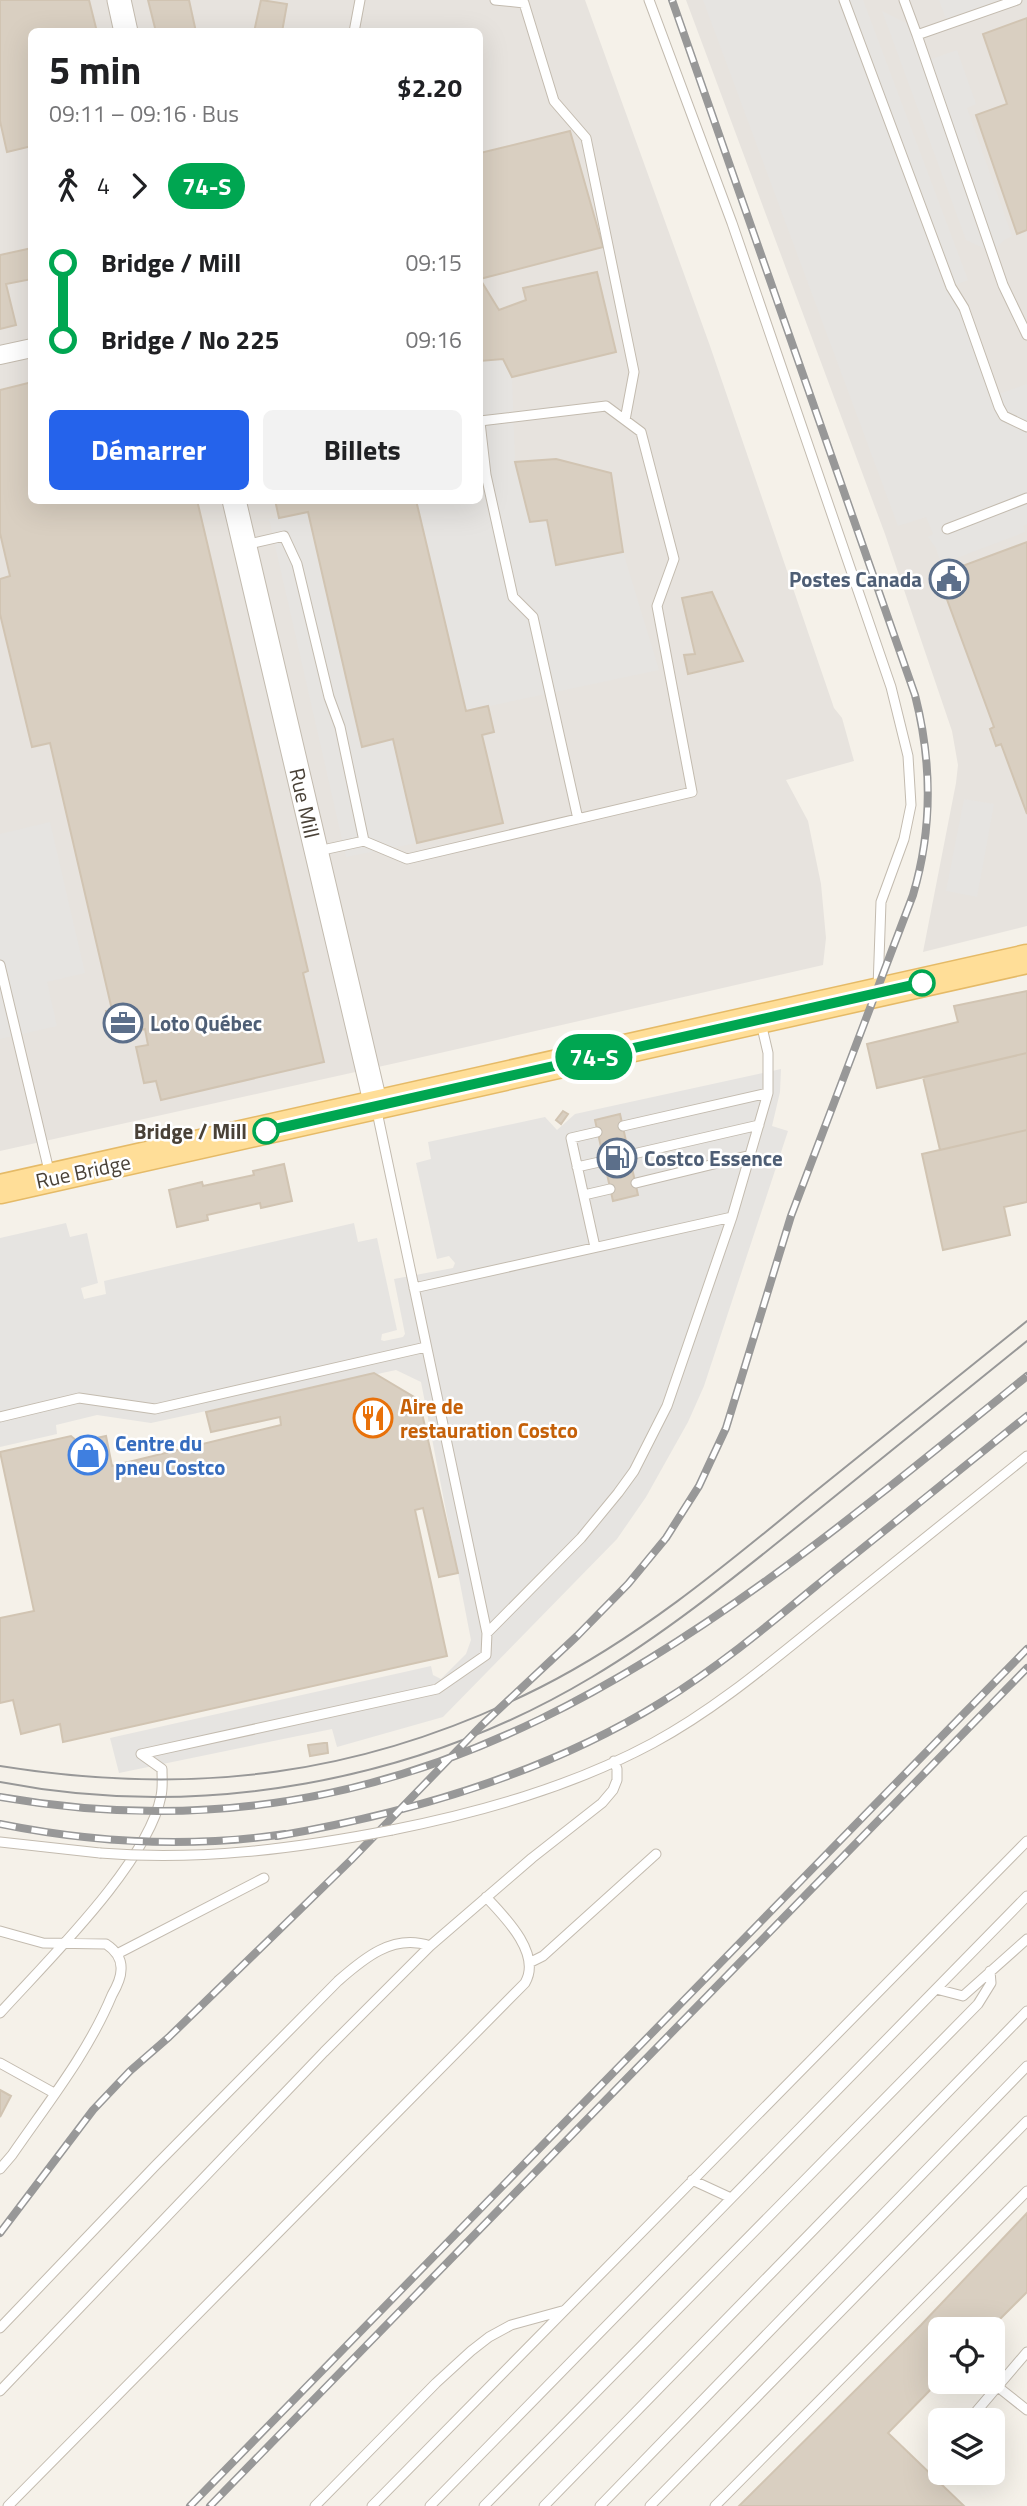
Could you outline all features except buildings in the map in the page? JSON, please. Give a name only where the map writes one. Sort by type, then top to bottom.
[{"type":"main road","name":"Rue Bridge","points":[[0,1189],[1027,959]]},
{"type":"street","points":[[118,0],[125,28]]},
{"type":"street","points":[[0,355],[28,349]]},
{"type":"street","name":"Rue Mill","points":[[235,504],[376,1106]]},
{"type":"lane","points":[[355,28],[360,0]]},
{"type":"lane","points":[[495,0],[524,3],[554,101],[586,138],[634,372],[625,420]]},
{"type":"lane","points":[[649,0],[732,223],[901,722],[910,769],[911,805],[904,839],[881,902],[877,993]]},
{"type":"lane","points":[[844,0],[951,287],[964,308],[1002,414],[1027,427]]},
{"type":"lane","points":[[904,0],[1003,285],[1027,335]]},
{"type":"lane","points":[[917,35],[1017,0]]},
{"type":"lane","points":[[317,852],[364,841],[407,859],[692,792],[657,606],[674,559],[640,432],[606,406],[483,422]]},
{"type":"lane","points":[[483,448],[486,475],[513,597],[533,617],[578,819]]},
{"type":"lane","points":[[947,529],[1027,498]]},
{"type":"lane","points":[[245,545],[284,537],[297,564],[329,697],[340,727],[364,841]]},
{"type":"lane","points":[[0,965],[50,1178]]},
{"type":"lane","points":[[486,1633],[581,1538],[634,1471],[667,1406],[732,1217],[768,1093],[768,1053],[760,1019]]},
{"type":"lane","points":[[623,1126],[768,1093]]},
{"type":"lane","points":[[0,2013],[111,1888],[151,1826],[162,1794],[162,1769],[141,1754],[437,1689],[486,1655],[486,1633],[376,1106]]},
{"type":"lane","points":[[629,1155],[759,1125]]},
{"type":"lane","points":[[595,1247],[571,1138],[597,1132]]},
{"type":"lane","points":[[636,1183],[751,1155]]},
{"type":"lane","points":[[577,1167],[604,1161]]},
{"type":"lane","points":[[584,1195],[610,1189]]},
{"type":"lane","points":[[414,1288],[732,1217]]},
{"type":"lane","points":[[0,1417],[79,1398],[155,1409],[426,1347]]},
{"type":"lane","points":[[0,1842],[100,1853],[163,1856],[224,1854],[303,1846],[391,1830],[512,1801],[614,1761],[672,1732],[723,1698],[1027,1456]]},
{"type":"lane","points":[[0,2391],[324,2052],[430,1946],[602,1803],[613,1790],[617,1780],[614,1761]]},
{"type":"lane","points":[[372,2506],[1027,1841]]},
{"type":"lane","points":[[530,1962],[543,1956],[656,1854]]},
{"type":"lane","points":[[117,1954],[264,1878]]},
{"type":"lane","points":[[430,2506],[1027,1896]]},
{"type":"lane","points":[[8,2506],[524,1983],[530,1962],[520,1940],[486,1897]]},
{"type":"lane","points":[[0,1931],[43,1943],[106,1944],[117,1954],[121,1970],[107,2008],[83,2050],[0,2169]]},
{"type":"lane","points":[[936,1989],[963,1996],[1027,1939]]},
{"type":"lane","points":[[0,2328],[338,1981],[362,1960],[394,1944],[430,1946]]},
{"type":"lane","points":[[484,2506],[978,2004],[991,1983],[990,1971]]},
{"type":"lane","points":[[544,2506],[1027,2011]]},
{"type":"lane","points":[[0,2063],[54,2093]]},
{"type":"lane","points":[[600,2506],[1027,2066]]},
{"type":"lane","points":[[650,2506],[1027,2121]]},
{"type":"lane","points":[[692,2180],[731,2198]]},
{"type":"lane","points":[[715,2506],[1027,2191]]},
{"type":"lane","points":[[315,2506],[471,2351],[511,2325],[564,2311]]},
{"type":"lane","points":[[1005,2379],[1027,2352]]},
{"type":"lane","points":[[1005,2393],[1027,2410]]},
{"type":"lane","points":[[980,2408],[992,2394]]},
{"type":"shaded area","points":[[0,0],[585,0],[710,346],[834,708],[842,718],[854,761],[786,780],[808,821],[821,884],[826,938],[823,965],[0,1151]]},
{"type":"shaded area","points":[[686,0],[1027,0],[1027,926],[923,952],[956,783],[958,765],[952,731],[885,534]]},
{"type":"shaded area","points":[[703,0],[863,0],[968,280],[952,286],[996,395],[1027,384],[1025,532],[941,564],[936,548],[928,537],[933,534],[926,517],[898,526]]},
{"type":"shaded area","points":[[939,0],[1017,0],[948,24]]},
{"type":"shaded area","points":[[882,11],[914,27],[926,61],[957,50],[976,104],[967,108],[1012,236],[992,252],[966,240]]},
{"type":"shaded area","points":[[503,359],[512,377],[515,462],[530,522],[547,520],[556,565],[623,552],[659,670],[466,711],[417,504],[483,504],[483,360]]},
{"type":"shaded area","points":[[308,512],[362,746],[393,739],[417,843],[346,857],[269,519]]},
{"type":"shaded area","points":[[964,799],[994,804],[977,897],[946,891]]},
{"type":"shaded area","points":[[50,822],[85,973],[47,982],[57,1026],[0,1039],[0,834]]},
{"type":"shaded area","points":[[781,1069],[780,1092],[772,1126],[788,1131],[704,1386],[688,1422],[646,1497],[617,1539],[443,1717],[337,1747],[332,1729],[119,1773],[110,1738],[431,1666],[433,1675],[441,1679],[466,1654],[471,1640],[421,1382],[396,1370],[151,1423],[97,1415],[56,1425],[57,1434],[0,1447],[0,1238],[66,1223],[70,1237],[87,1233],[98,1283],[81,1288],[84,1299],[106,1294],[104,1281],[354,1223],[358,1242],[377,1238],[397,1330],[382,1334],[381,1340],[403,1337],[405,1334],[394,1279],[453,1268],[455,1263],[449,1256],[437,1259],[416,1163],[431,1159],[428,1142],[545,1117],[557,1130],[575,1114]]},
{"type":"tram line","points":[[0,1766],[71,1775],[141,1779],[210,1778],[277,1772],[343,1759],[409,1741],[475,1717],[578,1667],[682,1598],[1027,1321]]},
{"type":"tram line","points":[[0,1782],[76,1793],[153,1797],[230,1794],[306,1784],[381,1767],[454,1743],[525,1713],[592,1677],[678,1620],[1027,1341]]},
{"type":"railway","points":[[0,2233],[93,2110],[130,2071],[169,2037],[351,1860],[481,1726],[577,1636],[628,1584],[666,1538],[699,1486],[726,1428],[791,1216],[913,895],[924,845],[928,795],[925,745],[915,695],[672,0]]},
{"type":"railway","points":[[0,1797],[156,1811],[300,1799],[433,1764],[559,1710],[679,1640],[796,1559],[1027,1376]]},
{"type":"railway","points":[[277,1836],[426,1803],[523,1770],[616,1728],[660,1703],[727,1657],[1027,1416]]},
{"type":"railway","points":[[190,2506],[1027,1649]]},
{"type":"railway","points":[[210,2506],[1027,1668]]},
{"type":"railway","points":[[0,1824],[71,1836],[142,1841],[214,1841],[285,1834]]},
{"type":"bus line","name":"74-S","points":[[266,1131],[922,983]]},
{"type":"place","name":"Postes Canada","points":[[949,579]]},
{"type":"place","name":"Loto Québec","points":[[123,1023]]},
{"type":"place","name":"Bridge / Mill","points":[[266,1131]]},
{"type":"place","name":"Costco Essence","points":[[617,1158]]},
{"type":"place","name":"Aire de restauration Costco","points":[[373,1418]]},
{"type":"place","name":"Centre du pneu Costco","points":[[88,1455]]}]
